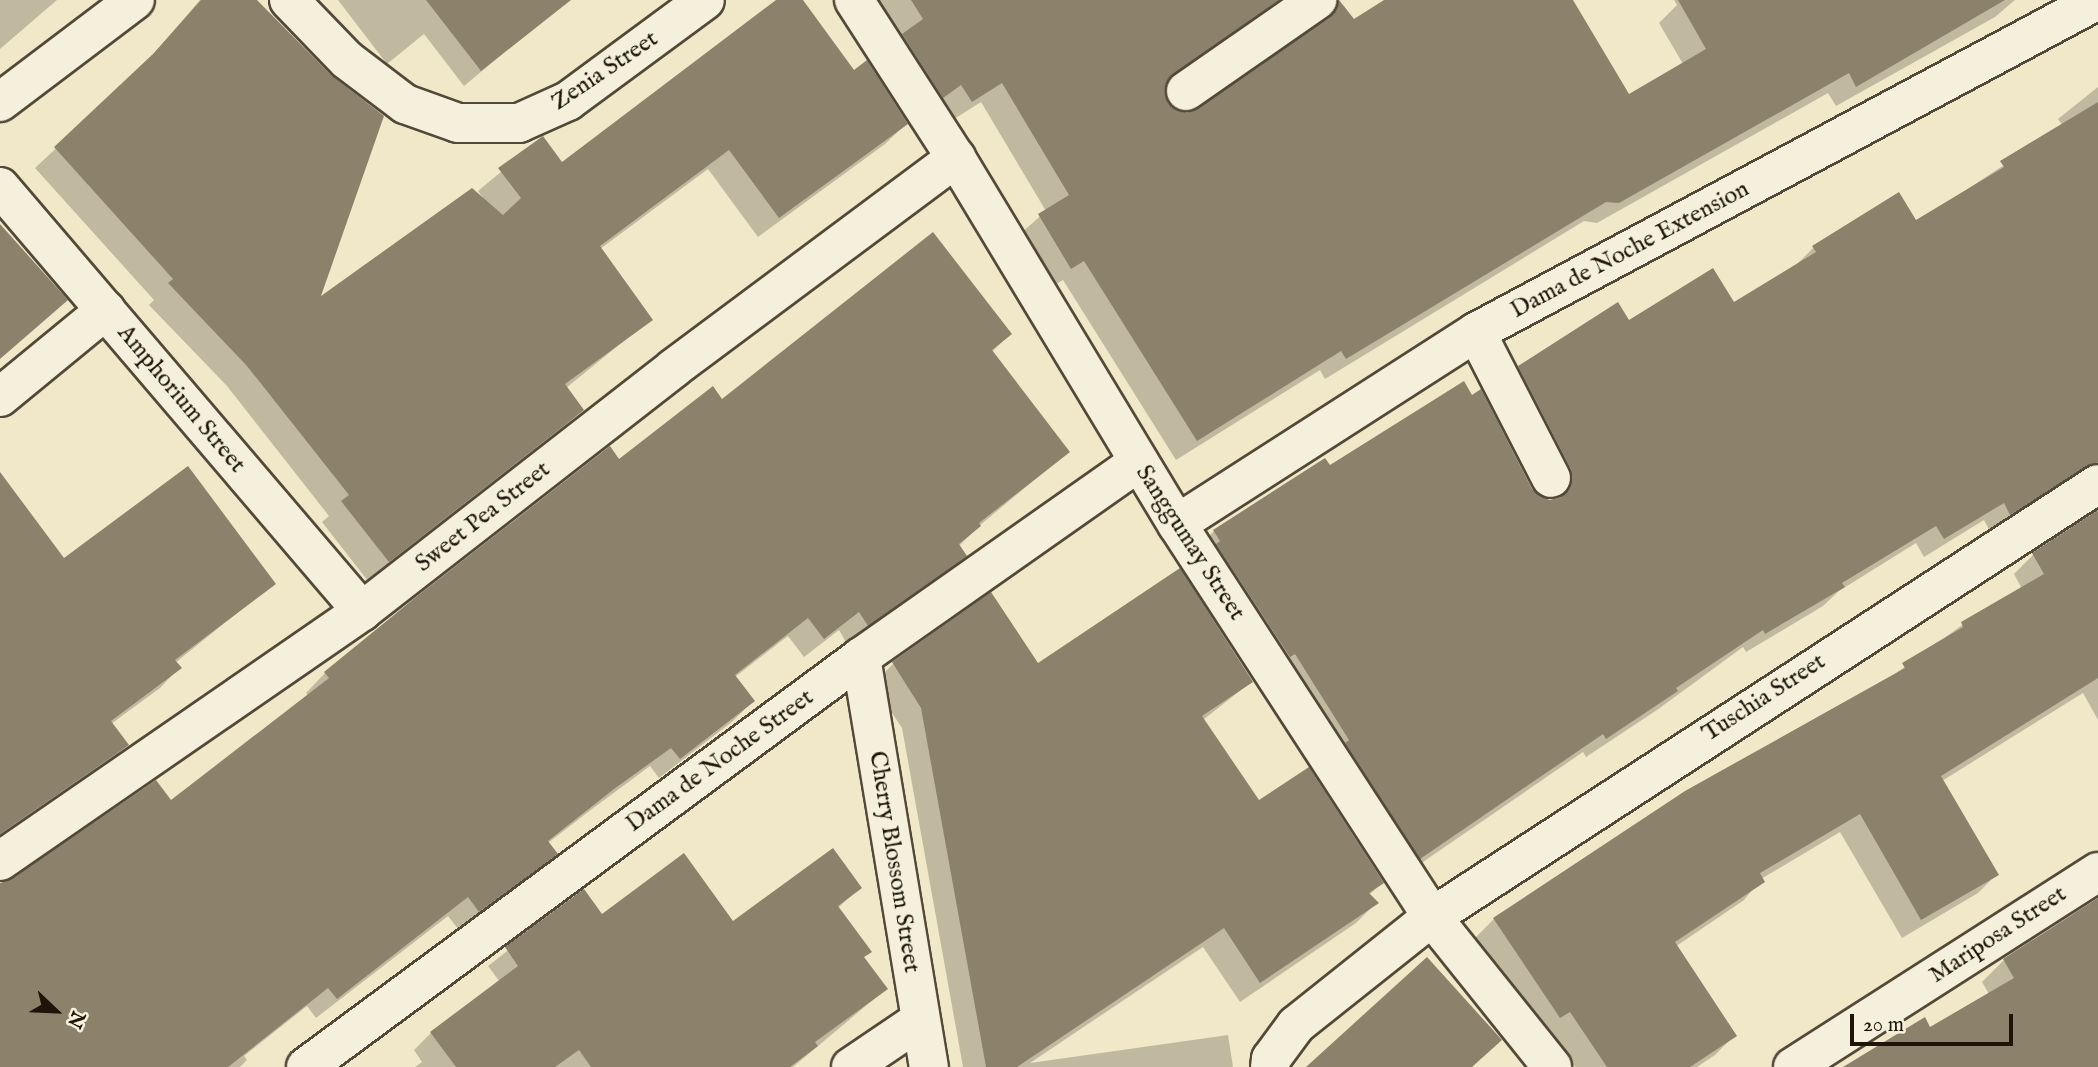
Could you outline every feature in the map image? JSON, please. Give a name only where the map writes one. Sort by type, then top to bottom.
[{"type":"street","points":[[0,102],[135,0]]},
{"type":"street","name":"Zenia Street","points":[[289,0],[347,60],[405,104],[458,123],[519,123],[568,101],[705,0]]},
{"type":"street","name":"Sanggumay Street","points":[[854,0],[957,158],[1177,524],[1432,917],[1552,1067]]},
{"type":"street","points":[[1186,91],[1317,0]]},
{"type":"street","name":"Dama de Noche Extension","points":[[1177,524],[1476,332],[2098,0]]},
{"type":"street","name":"Sweet Pea Street","points":[[0,861],[362,611],[674,368],[957,158]]},
{"type":"street","name":"Amphorium Street","points":[[0,187],[362,611]]},
{"type":"street","points":[[0,397],[106,310]]},
{"type":"street","points":[[1476,332],[1551,478]]},
{"type":"street","name":"Dama de Noche Street","points":[[306,1067],[860,657],[1138,462]]},
{"type":"street","name":"Tuschia Street","points":[[1270,1067],[1271,1059],[1296,1026],[1432,917],[2098,484]]},
{"type":"street","name":"Cherry Blossom Street","points":[[860,657],[919,1021],[929,1067]]},
{"type":"street","name":"Mariposa Street","points":[[1793,1067],[2098,872]]},
{"type":"street","points":[[851,1067],[919,1021]]},
{"type":"building","points":[[201,0],[257,0],[331,75],[384,116],[321,296],[472,188],[503,215],[521,198],[498,168],[543,136],[562,162],[776,0],[803,0],[854,70],[867,60],[908,124],[779,218],[729,150],[600,246],[653,320],[565,384],[584,410],[389,562],[341,501],[349,495],[247,366],[168,283],[173,279],[54,147],[153,54]]},
{"type":"building","points":[[426,0],[571,0],[481,71]]},
{"type":"building","points":[[911,0],[1279,0],[1167,81],[1168,103],[1187,113],[1329,18],[1339,0],[1354,19],[1384,0],[1573,0],[1629,94],[1706,49],[1678,0],[2005,0],[1856,87],[1849,73],[1619,203],[1606,202],[1346,359],[1341,351],[1197,441],[1084,261],[1071,269],[1038,214],[1069,195],[1002,83],[972,102],[961,85],[943,98],[902,34],[923,19]]},
{"type":"building","points":[[2098,102],[2098,462],[2010,515],[2004,503],[1944,539],[1936,526],[1842,583],[1845,587],[1765,634],[1763,630],[1676,688],[1678,691],[1606,739],[1603,734],[1420,859],[1345,743],[1349,740],[1295,654],[1290,657],[1216,544],[1220,541],[1213,530],[1325,458],[1330,465],[1464,381],[1472,395],[1481,389],[1532,489],[1549,500],[1560,498],[1570,489],[1571,469],[1518,366],[1618,302],[1629,320],[1713,268],[1734,302],[1816,252],[1812,246],[1899,192],[1916,220],[2004,167],[2000,161]]},
{"type":"building","points":[[0,224],[68,300],[0,359]]},
{"type":"building","points":[[933,232],[1012,334],[992,350],[1070,452],[979,523],[981,526],[959,544],[967,556],[868,626],[859,612],[824,639],[808,618],[735,675],[755,701],[680,759],[671,748],[614,789],[548,841],[558,854],[479,912],[468,897],[337,999],[328,988],[228,1067],[0,1067],[0,883],[12,879],[156,780],[171,800],[329,678],[324,672],[416,597],[610,446],[619,459],[713,386],[722,399]]},
{"type":"building","points":[[188,466],[276,584],[175,660],[182,668],[111,721],[129,745],[0,834],[0,472],[64,558]]},
{"type":"building","points":[[2098,510],[2098,678],[1941,776],[1999,875],[1921,920],[1860,814],[1760,873],[1765,882],[1675,942],[1737,1036],[1690,1067],[1607,1067],[1570,1012],[1560,1018],[1493,918],[1685,791],[1905,668],[1902,663],[1963,627],[1961,622],[2044,574],[2032,553]]},
{"type":"building","points":[[1180,568],[1253,682],[1202,716],[1259,800],[1309,767],[1384,883],[1369,893],[1379,903],[1260,983],[1224,928],[1017,1067],[986,1067],[921,708],[892,662],[991,592],[1038,663]]},
{"type":"building","points":[[833,848],[862,888],[838,906],[872,952],[864,957],[888,989],[815,1042],[818,1046],[790,1067],[591,1067],[579,1050],[555,1067],[456,1067],[430,1032],[518,966],[505,947],[584,889],[602,914],[684,853],[733,921]]},
{"type":"building","points":[[2098,898],[2098,1067],[1843,1067],[1925,1017],[1930,1027],[2014,978],[2003,959]]},
{"type":"building","points":[[1427,957],[1502,1040],[1472,1067],[1306,1067]]}]
